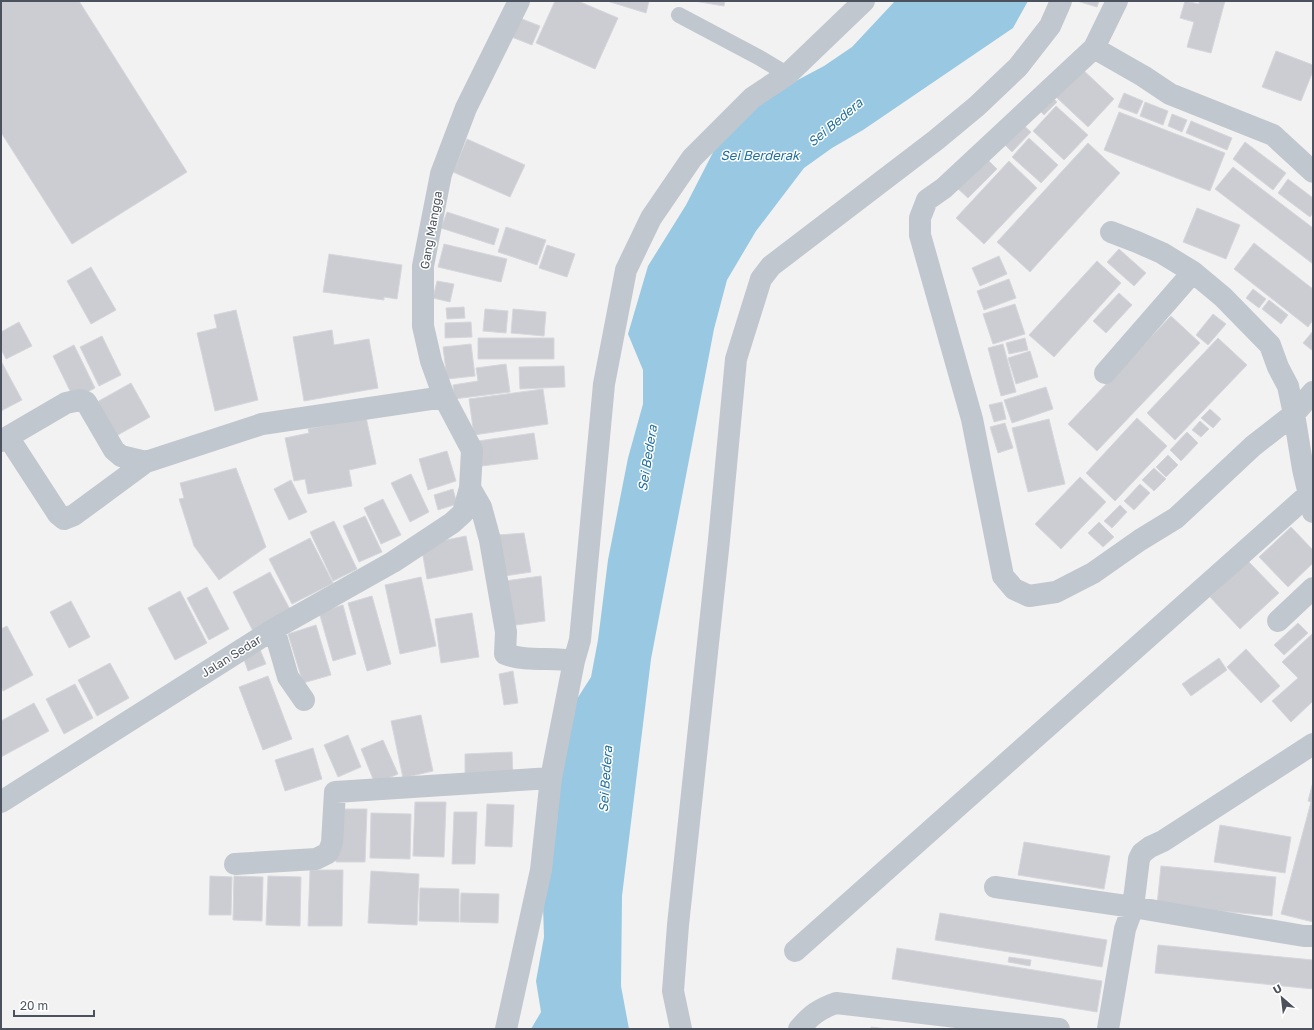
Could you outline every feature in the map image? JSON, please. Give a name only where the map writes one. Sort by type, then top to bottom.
[{"type":"street","name":"Gang Mangga","points":[[463,513],[470,488],[472,450],[444,398],[430,361],[423,326],[423,266],[441,174],[466,108],[519,1]]},
{"type":"street","points":[[506,1029],[541,870],[551,778],[574,661],[580,640],[604,384],[626,270],[651,218],[692,158],[752,98],[788,74],[864,1]]},
{"type":"street","points":[[681,1029],[673,991],[678,925],[718,548],[736,359],[761,279],[771,266],[929,145],[977,106],[1018,67],[1050,26],[1061,1]]},
{"type":"street","points":[[1117,1],[1094,48],[944,188],[927,200],[920,218],[920,235],[972,419],[1003,576],[1014,589],[1029,596],[1056,592],[1093,572],[1176,518],[1253,446],[1294,414],[1313,392]]},
{"type":"street","points":[[1094,48],[1143,76],[1170,94],[1273,135],[1313,172]]},
{"type":"street","points":[[795,951],[1311,504],[1302,469],[1294,414],[1288,386],[1278,367],[1270,345],[1223,297],[1193,272],[1162,254],[1111,232]]},
{"type":"street","points":[[1105,373],[1193,272]]},
{"type":"street","points":[[146,462],[121,456],[114,450],[86,402],[80,400],[66,403],[4,439],[58,514],[64,518],[74,515],[146,462],[262,424],[444,398]]},
{"type":"street","points":[[470,488],[481,507],[490,540],[506,632],[505,654],[516,658],[574,661]]},
{"type":"street","name":"Jalan Sedar","points":[[1,802],[274,630],[393,562],[452,523],[463,513]]},
{"type":"street","points":[[1278,621],[1313,588]]},
{"type":"street","points":[[274,630],[288,677],[304,700]]},
{"type":"street","points":[[1108,1029],[1125,929],[1133,907],[1139,859],[1142,853],[1313,744]]},
{"type":"street","points":[[234,864],[316,859],[328,853],[332,843],[335,792],[551,778]]},
{"type":"street","points":[[995,887],[1133,907],[1304,936],[1313,936]]},
{"type":"street","points":[[799,1029],[810,1015],[824,1007],[836,1003],[925,1021],[1058,1029]]},
{"type":"lane","points":[[679,15],[788,74]]},
{"type":"water","name":"Sei Berderak","points":[[895,1],[1028,1],[1013,28],[863,130],[832,148],[804,168],[756,231],[727,280],[714,329],[651,659],[622,896],[621,986],[629,1029],[531,1029],[541,1012],[536,981],[544,937],[543,905],[568,713],[591,677],[598,640],[608,560],[628,458],[643,404],[643,370],[628,334],[648,266],[686,205],[725,129],[749,106],[824,66],[852,47]]},
{"type":"building","points":[[1,1],[79,1],[187,172],[72,244],[2,134],[1,135]]},
{"type":"building","points":[[555,1],[578,1],[618,18],[595,69],[536,43]]},
{"type":"building","points":[[607,1],[649,1],[646,13]]},
{"type":"building","points":[[694,1],[725,1],[724,6]]},
{"type":"building","points":[[1077,1],[1099,1],[1097,7]]},
{"type":"building","points":[[1185,1],[1199,4],[1199,1],[1225,1],[1211,53],[1187,47],[1194,22],[1180,18]]},
{"type":"building","points":[[517,17],[540,26],[532,45],[509,36]]},
{"type":"building","points":[[1276,51],[1313,65],[1313,71],[1301,101],[1262,87]]},
{"type":"building","points":[[1081,68],[1114,99],[1088,127],[1055,96]]},
{"type":"building","points":[[1048,93],[1057,102],[1044,115],[1035,106]]},
{"type":"building","points":[[1124,93],[1143,101],[1137,114],[1118,107]]},
{"type":"building","points":[[1145,102],[1168,111],[1163,125],[1140,116]]},
{"type":"building","points":[[1056,106],[1088,135],[1064,160],[1033,131]]},
{"type":"building","points":[[1119,112],[1225,153],[1210,191],[1104,150]]},
{"type":"building","points":[[1172,114],[1187,120],[1182,132],[1168,126]]},
{"type":"building","points":[[1191,121],[1232,138],[1227,150],[1186,133]]},
{"type":"building","points":[[1020,122],[1031,132],[1012,152],[1001,141]]},
{"type":"building","points":[[1029,138],[1058,165],[1041,183],[1012,157]]},
{"type":"building","points":[[467,139],[525,165],[510,197],[453,172]]},
{"type":"building","points":[[1245,142],[1286,173],[1273,190],[1233,159]]},
{"type":"building","points":[[1088,143],[1120,173],[1030,272],[997,242]]},
{"type":"building","points":[[985,157],[997,169],[968,198],[956,187]]},
{"type":"building","points":[[1009,161],[1037,188],[984,244],[956,218]]},
{"type":"building","points":[[1233,167],[1313,228],[1313,264],[1215,189]]},
{"type":"building","points":[[1288,179],[1313,198],[1313,213],[1310,217],[1278,193]]},
{"type":"building","points":[[1197,208],[1240,225],[1226,259],[1183,242]]},
{"type":"building","points":[[447,212],[499,229],[494,245],[441,228]]},
{"type":"building","points":[[506,227],[546,240],[537,265],[498,252]]},
{"type":"building","points":[[1254,243],[1313,289],[1313,320],[1308,327],[1234,269]]},
{"type":"building","points":[[444,244],[507,259],[501,282],[438,267]]},
{"type":"building","points":[[547,245],[575,254],[567,277],[539,268]]},
{"type":"building","points":[[1119,249],[1146,273],[1134,286],[1107,262]]},
{"type":"building","points":[[329,254],[402,265],[397,299],[384,297],[384,300],[323,292]]},
{"type":"building","points":[[999,256],[1007,274],[980,286],[972,268]]},
{"type":"building","points":[[1097,261],[1121,283],[1054,357],[1029,335]]},
{"type":"building","points":[[91,267],[116,310],[91,324],[67,281]]},
{"type":"building","points":[[1009,279],[1016,298],[984,310],[977,291]]},
{"type":"building","points":[[437,281],[454,284],[450,302],[433,298]]},
{"type":"building","points":[[1253,289],[1266,299],[1259,308],[1246,298]]},
{"type":"building","points":[[1119,293],[1132,305],[1106,333],[1093,321]]},
{"type":"building","points":[[1269,300],[1288,315],[1281,324],[1262,309]]},
{"type":"building","points":[[1015,304],[1025,334],[993,344],[983,314]]},
{"type":"building","points":[[464,307],[465,318],[447,319],[446,308]]},
{"type":"building","points":[[485,309],[508,311],[506,333],[483,331]]},
{"type":"building","points":[[513,309],[546,312],[544,336],[511,333]]},
{"type":"building","points":[[236,310],[258,400],[215,411],[197,333],[217,328],[214,315]]},
{"type":"building","points":[[1213,314],[1226,324],[1208,345],[1196,335]]},
{"type":"building","points":[[1171,316],[1200,343],[1097,451],[1068,424]]},
{"type":"building","points":[[19,322],[32,346],[6,359],[1,349],[1,332]]},
{"type":"building","points":[[471,322],[472,337],[445,338],[445,323]]},
{"type":"building","points":[[332,330],[334,345],[369,339],[378,388],[304,401],[293,337]]},
{"type":"building","points":[[1313,331],[1313,351],[1303,343]]},
{"type":"building","points":[[102,336],[121,375],[99,386],[80,347]]},
{"type":"building","points":[[478,338],[554,338],[554,359],[478,359]]},
{"type":"building","points":[[1025,338],[1028,350],[1009,354],[1006,343]]},
{"type":"building","points":[[1218,338],[1247,365],[1175,440],[1147,413]]},
{"type":"building","points":[[471,344],[475,376],[447,379],[443,347]]},
{"type":"building","points":[[1003,344],[1016,392],[1001,396],[988,348]]},
{"type":"building","points":[[74,345],[95,388],[74,399],[53,356]]},
{"type":"building","points":[[1030,351],[1038,377],[1016,384],[1008,358]]},
{"type":"building","points":[[1,361],[22,400],[1,411]]},
{"type":"building","points":[[506,364],[510,392],[454,399],[453,385],[478,381],[476,368]]},
{"type":"building","points":[[564,366],[565,387],[520,389],[519,367]]},
{"type":"building","points":[[131,383],[150,417],[116,436],[97,402]]},
{"type":"building","points":[[1046,387],[1053,409],[1012,423],[1004,400]]},
{"type":"building","points":[[543,389],[548,424],[474,435],[469,399]]},
{"type":"building","points":[[1002,402],[1006,419],[994,422],[989,405]]},
{"type":"building","points":[[1210,409],[1221,419],[1213,428],[1201,418]]},
{"type":"building","points":[[366,417],[376,464],[349,470],[352,486],[308,494],[305,479],[294,481],[285,438],[309,433],[308,429]]},
{"type":"building","points":[[1137,418],[1167,446],[1115,501],[1086,473]]},
{"type":"building","points":[[1049,419],[1065,484],[1028,492],[1012,428]]},
{"type":"building","points":[[1200,421],[1209,429],[1201,437],[1192,430]]},
{"type":"building","points":[[1005,423],[1013,448],[998,453],[990,427]]},
{"type":"building","points":[[1187,432],[1198,443],[1181,461],[1170,450]]},
{"type":"building","points":[[534,433],[538,459],[482,466],[478,441]]},
{"type":"building","points":[[447,451],[456,481],[428,490],[419,459]]},
{"type":"building","points":[[1168,455],[1178,465],[1166,477],[1156,467]]},
{"type":"building","points":[[236,468],[266,547],[219,580],[194,546],[179,499],[184,498],[180,483]]},
{"type":"building","points":[[1154,468],[1166,479],[1154,491],[1142,480]]},
{"type":"building","points":[[411,474],[429,512],[410,522],[391,483]]},
{"type":"building","points":[[1080,477],[1106,502],[1061,549],[1035,524]]},
{"type":"building","points":[[291,480],[307,512],[289,520],[274,489]]},
{"type":"building","points":[[1140,484],[1150,493],[1134,510],[1124,501]]},
{"type":"building","points":[[453,489],[457,504],[438,510],[434,495]]},
{"type":"building","points":[[383,499],[401,535],[381,544],[364,508]]},
{"type":"building","points":[[1120,505],[1127,512],[1112,528],[1104,521]]},
{"type":"building","points":[[365,516],[382,552],[359,562],[343,526]]},
{"type":"building","points":[[334,521],[357,569],[333,581],[310,532]]},
{"type":"building","points":[[1099,522],[1114,537],[1103,547],[1088,533]]},
{"type":"building","points":[[1291,527],[1313,550],[1313,563],[1288,587],[1259,557]]},
{"type":"building","points":[[524,533],[531,572],[505,576],[498,535]]},
{"type":"building","points":[[466,536],[473,570],[427,579],[421,545]]},
{"type":"building","points":[[310,538],[333,583],[292,604],[269,559]]},
{"type":"building","points":[[1248,561],[1279,593],[1240,629],[1210,597]]},
{"type":"building","points":[[270,572],[292,613],[254,633],[233,592]]},
{"type":"building","points":[[541,576],[545,621],[509,626],[505,581]]},
{"type":"building","points":[[421,577],[436,646],[400,654],[385,585]]},
{"type":"building","points":[[207,587],[229,629],[209,640],[187,598]]},
{"type":"building","points":[[180,591],[207,643],[175,660],[148,608]]},
{"type":"building","points":[[372,596],[391,664],[367,671],[348,603]]},
{"type":"building","points":[[71,601],[90,637],[69,648],[50,612]]},
{"type":"building","points":[[343,605],[356,654],[333,661],[319,612]]},
{"type":"building","points":[[472,613],[479,657],[441,663],[435,619]]},
{"type":"building","points":[[1298,623],[1308,633],[1284,655],[1274,645]]},
{"type":"building","points":[[316,625],[331,675],[303,683],[288,634]]},
{"type":"building","points":[[7,626],[33,675],[3,691],[1,686],[1,629]]},
{"type":"building","points":[[1313,633],[1313,701],[1291,722],[1272,701],[1298,678],[1282,662]]},
{"type":"building","points":[[259,647],[266,664],[248,671],[242,654]]},
{"type":"building","points":[[1246,649],[1280,686],[1261,703],[1227,667]]},
{"type":"building","points":[[1219,658],[1227,670],[1191,696],[1182,684]]},
{"type":"building","points":[[110,663],[129,698],[97,716],[78,680]]},
{"type":"building","points":[[513,671],[518,703],[504,705],[499,674]]},
{"type":"building","points":[[268,676],[292,739],[263,750],[239,687]]},
{"type":"building","points":[[75,684],[93,718],[64,734],[46,699]]},
{"type":"building","points":[[34,703],[49,731],[1,757],[1,721]]},
{"type":"building","points":[[421,715],[433,771],[403,778],[391,721]]},
{"type":"building","points":[[348,735],[361,767],[338,777],[324,745]]},
{"type":"building","points":[[383,740],[398,774],[375,784],[361,749]]},
{"type":"building","points":[[313,748],[322,779],[285,791],[275,760]]},
{"type":"building","points":[[512,752],[513,778],[465,780],[465,754]]},
{"type":"building","points":[[1313,782],[1313,922],[1281,914],[1311,802],[1308,801]]},
{"type":"building","points":[[415,802],[446,802],[444,857],[413,856]]},
{"type":"building","points":[[487,804],[514,805],[512,847],[485,846]]},
{"type":"building","points":[[337,809],[367,809],[365,862],[336,862]]},
{"type":"building","points":[[454,812],[477,812],[475,864],[452,864]]},
{"type":"building","points":[[371,813],[411,814],[410,859],[370,858]]},
{"type":"building","points":[[1220,825],[1291,837],[1285,873],[1214,862]]},
{"type":"building","points":[[1024,842],[1110,856],[1104,889],[1018,875]]},
{"type":"building","points":[[1161,866],[1276,877],[1272,916],[1157,905]]},
{"type":"building","points":[[310,870],[343,870],[342,926],[308,926]]},
{"type":"building","points":[[371,871],[419,874],[417,925],[368,923]]},
{"type":"building","points":[[210,876],[232,877],[231,915],[209,915]]},
{"type":"building","points":[[234,876],[263,877],[262,921],[233,920]]},
{"type":"building","points":[[268,876],[301,877],[300,926],[266,925]]},
{"type":"building","points":[[420,888],[459,889],[459,922],[419,921]]},
{"type":"building","points":[[461,893],[499,894],[498,923],[460,922]]},
{"type":"building","points":[[940,913],[1107,940],[1102,967],[935,940]]},
{"type":"building","points":[[1158,945],[1313,960],[1313,989],[1155,973]]},
{"type":"building","points":[[897,948],[1102,981],[1097,1012],[892,979]]},
{"type":"building","points":[[1009,957],[1031,960],[1030,966],[1008,962]]},
{"type":"building","points":[[871,1027],[887,1029],[871,1029]]},
{"type":"water label","name":"Sei Bedera","points":[[835,122]]},
{"type":"water label","name":"Sei Bedera","points":[[647,458]]},
{"type":"water label","name":"Sei Bedera","points":[[605,779]]}]
